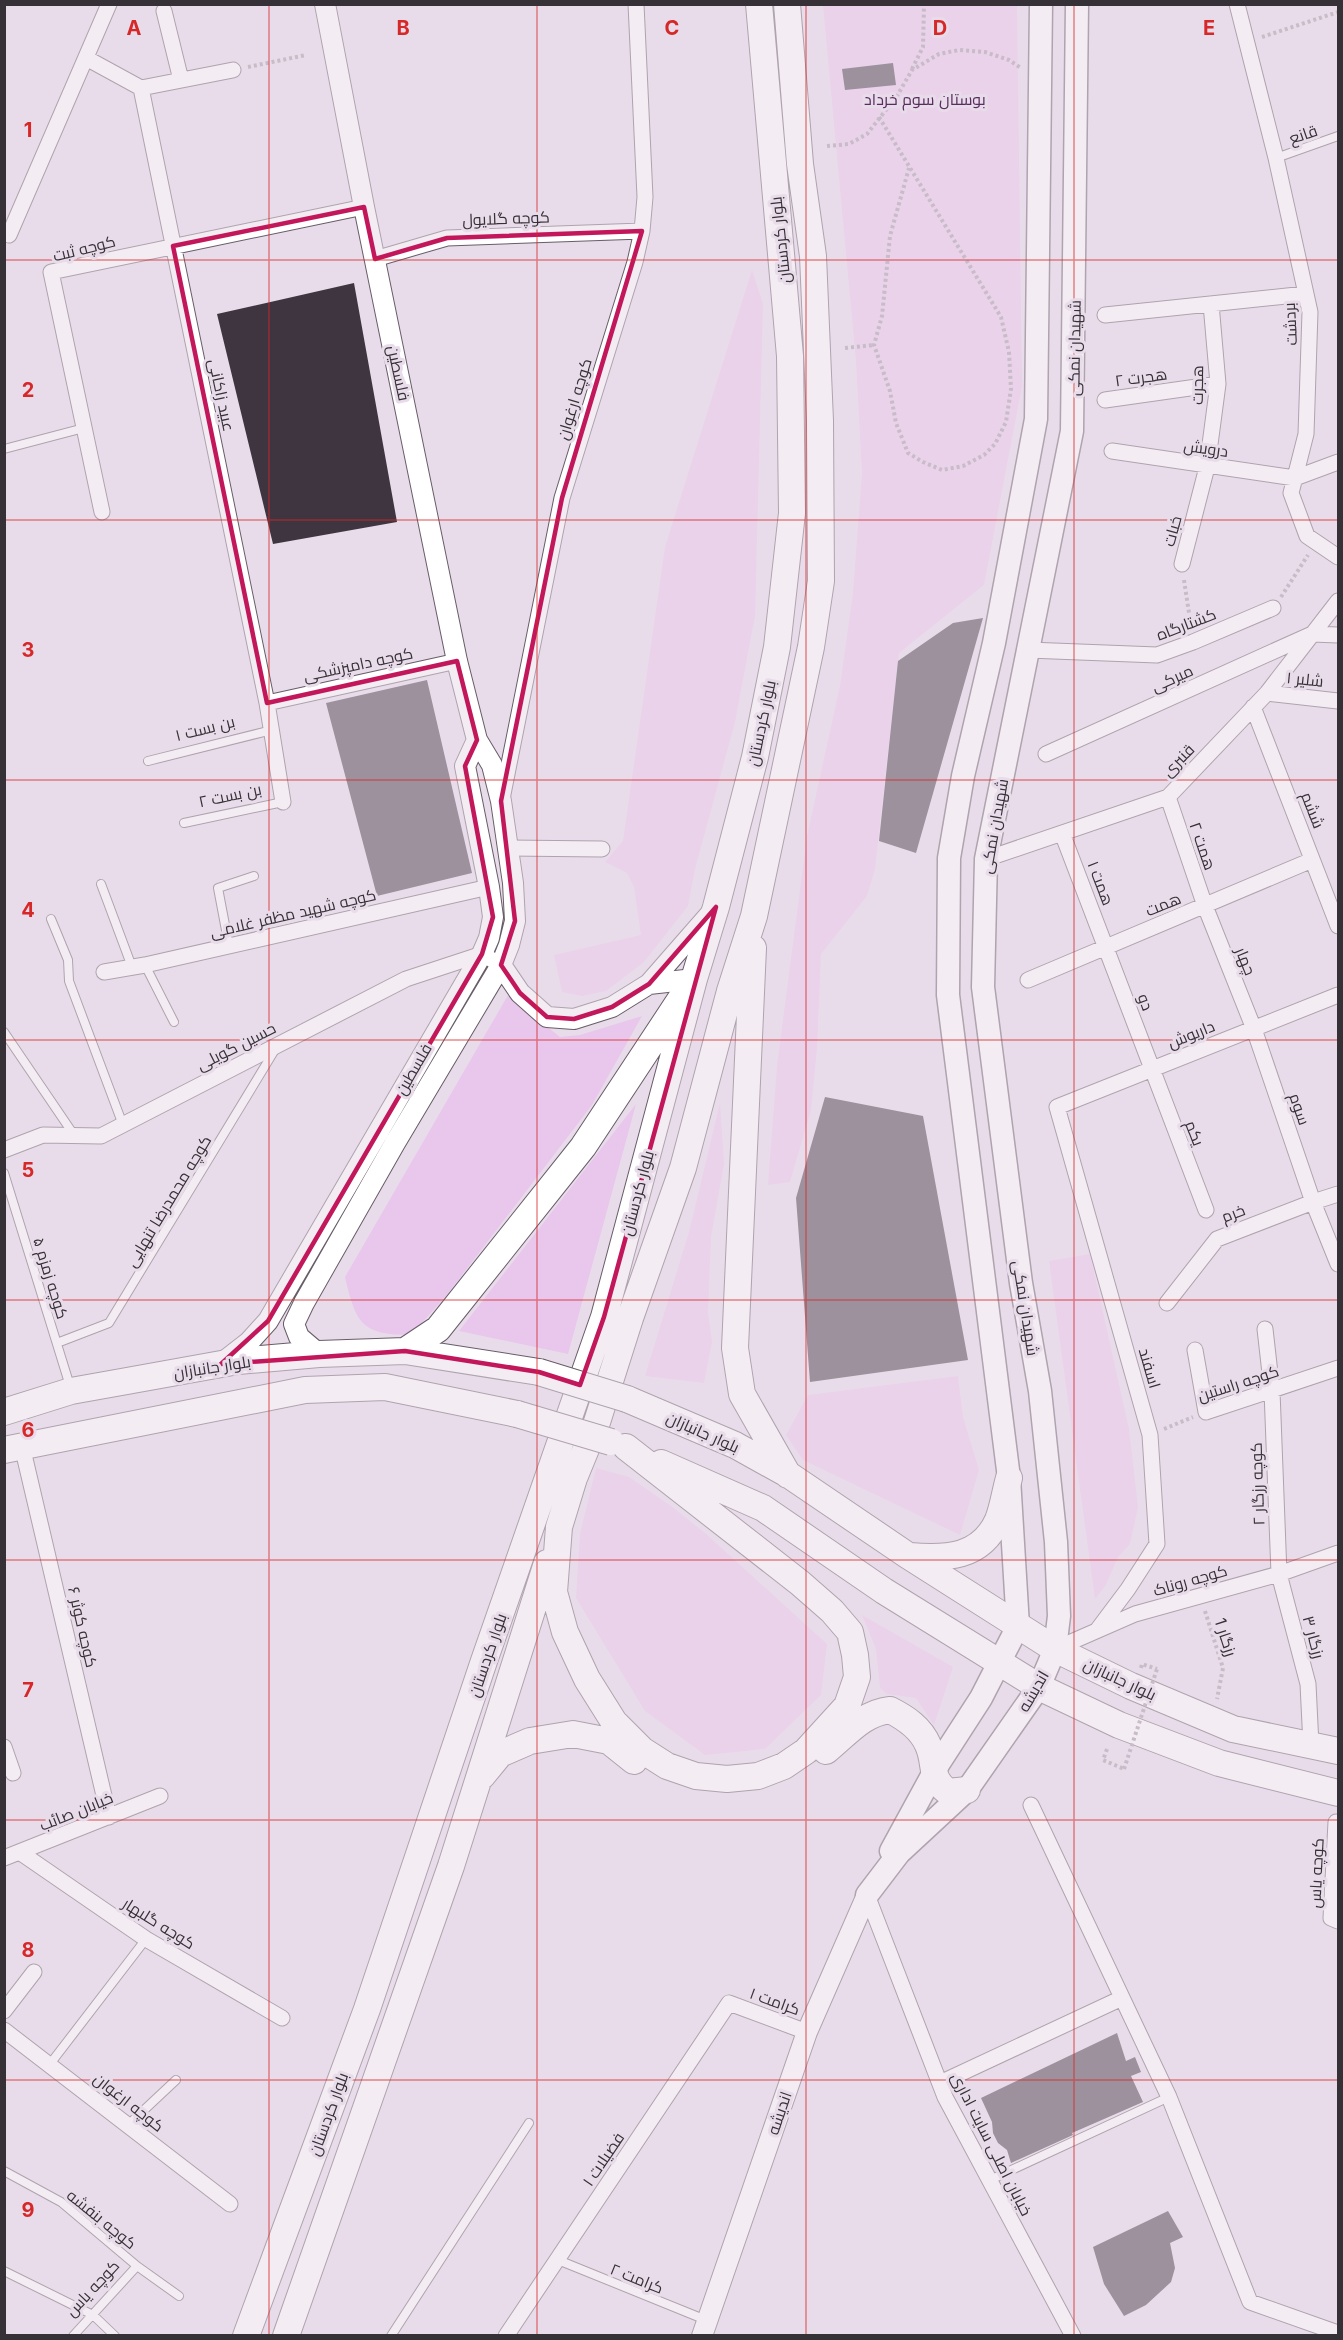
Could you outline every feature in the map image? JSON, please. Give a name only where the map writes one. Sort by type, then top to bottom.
[{"type":"main road","name":"بلوار کردستان","points":[[246,2336],[367,2009],[604,1317],[755,757],[775,658],[792,513],[790,356],[759,4]]},
{"type":"main road","name":"بلوار کردستان","points":[[286,2336],[451,1866],[574,1479],[597,1422],[630,1318],[683,1168],[730,991],[754,916],[807,669],[821,580],[820,421],[813,256],[800,164],[787,4]]},
{"type":"main road","points":[[1018,1626],[1009,1478],[948,995],[949,858],[963,776],[994,643],[1036,419],[1041,4]]},
{"type":"main road","name":"شهیدان نمکی","points":[[1055,1649],[1059,1616],[1056,1542],[1041,1402],[1021,1283],[982,987],[986,860],[1072,431],[1077,4]]},
{"type":"main road","points":[[754,916],[735,1348],[742,1394],[789,1475]]},
{"type":"main road","points":[[405,1351],[438,1329],[583,1147],[694,979]]},
{"type":"main road","name":"بلوار جانبازان","points":[[4,1412],[71,1391],[221,1364],[319,1354],[405,1351],[539,1372],[627,1399],[735,1445],[789,1475],[907,1555],[1055,1649],[1131,1686],[1233,1729],[1338,1751]]},
{"type":"main road","points":[[13,1448],[305,1390],[385,1387],[517,1414],[619,1445],[763,1508],[884,1591],[1000,1664],[1039,1687],[1119,1725],[1219,1763],[1338,1793]]},
{"type":"main road","name":"بلوار کردستان","points":[[559,1527],[554,1592],[565,1632],[586,1679],[614,1722],[642,1750],[667,1766],[696,1776],[727,1779],[758,1776],[784,1766],[806,1751],[848,1706],[857,1677],[855,1655],[850,1632],[832,1611],[800,1583],[619,1445]]},
{"type":"main road","points":[[907,1555],[940,1558],[963,1553],[984,1541],[998,1520],[1009,1478]]},
{"type":"main road","name":"اندیشه","points":[[867,1895],[934,1772],[981,1698],[1018,1626]]},
{"type":"main road","name":"اندیشه","points":[[867,1895],[899,1853],[967,1790],[1039,1687],[1055,1649]]},
{"type":"main road","points":[[478,1781],[500,1754],[530,1740],[573,1734],[609,1740],[638,1764],[663,1779],[697,1790],[734,1793],[765,1788],[792,1777],[816,1760],[864,1718],[879,1711],[890,1710],[916,1727],[929,1746],[938,1785],[948,1792],[967,1790]]},
{"type":"main road","points":[[419,1855],[451,1866]]},
{"type":"street","points":[[9,235],[109,4]]},
{"type":"street","name":"فلسطین","points":[[319,1354],[299,1337],[294,1324],[395,1143],[501,965],[515,921],[509,848],[501,801],[492,765],[477,741],[457,661],[325,4]]},
{"type":"street","name":"کوچه ارغوان","points":[[501,801],[562,498],[635,262],[642,231],[645,197],[636,4]]},
{"type":"street","name":"بردشت","points":[[1238,4],[1276,158],[1310,312],[1306,434],[1291,493],[1307,536],[1338,557]]},
{"type":"street","points":[[164,10],[181,80]]},
{"type":"street","points":[[86,58],[141,88],[233,70]]},
{"type":"street","name":"عبید زاکانی","points":[[141,88],[267,703],[283,802]]},
{"type":"street","name":"کوچه ثبت","points":[[102,512],[51,272],[364,207]]},
{"type":"street","name":"کوچه گلایول","points":[[375,259],[447,238],[642,231]]},
{"type":"street","points":[[1105,315],[1306,294]]},
{"type":"street","name":"هجرت","points":[[1207,467],[1218,384],[1211,304]]},
{"type":"street","name":"هجرت ۲","points":[[1105,400],[1218,384]]},
{"type":"street","name":"درویش","points":[[1112,451],[1207,467],[1295,478]]},
{"type":"street","points":[[1295,478],[1338,462]]},
{"type":"street","name":"خبات","points":[[1182,564],[1207,467]]},
{"type":"street","name":"قنبری","points":[[986,860],[1168,796],[1267,693],[1338,601]]},
{"type":"street","name":"کشتارگاه","points":[[1028,650],[1157,655],[1273,608]]},
{"type":"street","points":[[1312,634],[1338,636]]},
{"type":"street","name":"میرکی","points":[[1046,754],[1312,634]]},
{"type":"street","name":"کوچه دامپزشکی","points":[[267,703],[457,661]]},
{"type":"street","name":"شلیر ۱","points":[[1267,693],[1338,701]]},
{"type":"street","name":"ششم","points":[[1253,707],[1338,926]]},
{"type":"street","name":"فلسطین","points":[[221,1364],[249,1342],[268,1321],[482,954],[489,938],[493,917],[489,887],[465,766],[477,741]]},
{"type":"street","name":"همت ۲","points":[[1168,796],[1205,906]]},
{"type":"street","name":"همت ۱","points":[[1062,833],[1107,947]]},
{"type":"street","points":[[509,848],[602,849]]},
{"type":"street","name":"همت","points":[[1028,980],[1312,860]]},
{"type":"street","name":"کوچه شهید مظفر غلامی","points":[[104,972],[489,887]]},
{"type":"street","name":"چهار","points":[[1205,906],[1254,1029]]},
{"type":"street","points":[[482,954],[501,965],[520,993],[547,1017],[574,1019],[612,1007],[649,984],[716,907]]},
{"type":"street","name":"دو","points":[[1107,947],[1151,1070]]},
{"type":"street","name":"حسین گویلی","points":[[4,1150],[43,1135],[101,1136],[406,979],[482,954]]},
{"type":"street","points":[[649,984],[694,979]]},
{"type":"street","name":"داریوش","points":[[1057,1107],[1338,995]]},
{"type":"street","name":"سوم","points":[[1254,1029],[1312,1202],[1338,1264]]},
{"type":"street","name":"یکم","points":[[1151,1070],[1206,1210]]},
{"type":"street","name":"اسفند","points":[[1057,1107],[1150,1435],[1157,1544],[1128,1589],[1098,1629]]},
{"type":"street","name":"خرم","points":[[1167,1303],[1217,1239],[1338,1194]]},
{"type":"street","points":[[1265,1329],[1272,1391]]},
{"type":"street","points":[[1195,1350],[1206,1412]]},
{"type":"street","name":"کوچه راستین","points":[[1206,1412],[1338,1368]]},
{"type":"street","name":"کوچه رزگار ۲","points":[[1272,1391],[1279,1574]]},
{"type":"street","name":"کوچه کوثر ۶","points":[[13,1448],[109,1817]]},
{"type":"street","name":"کوچه روناک","points":[[1055,1649],[1135,1614],[1279,1574],[1338,1554]]},
{"type":"street","name":"رزگار ۳","points":[[1279,1574],[1308,1684],[1311,1745]]},
{"type":"street","points":[[4,1747],[13,1773]]},
{"type":"street","name":"خیابان صائب","points":[[4,1858],[160,1796]]},
{"type":"street","points":[[1031,1805],[1169,2097],[1250,2302],[1338,2333]]},
{"type":"street","name":"کوچه یاس","points":[[1336,1822],[1331,1918],[1338,1922]]},
{"type":"street","name":"کوچه گلبهار","points":[[21,1853],[146,1939],[282,2018]]},
{"type":"street","name":"اندیشه","points":[[704,2328],[807,2032],[867,1895]]},
{"type":"street","name":"خیابان اصلی سایت اداری","points":[[867,1895],[940,2083],[1073,2336]]},
{"type":"street","points":[[4,2011],[34,1972]]},
{"type":"street","points":[[940,2083],[1122,1998]]},
{"type":"street","name":"کرامت ۱","points":[[729,2003],[807,2032]]},
{"type":"street","name":"فضیلات ۱","points":[[506,2336],[729,2003]]},
{"type":"street","name":"کوچه ارغوان","points":[[4,2030],[230,2204]]},
{"type":"lane","name":"قانع","points":[[1276,158],[1338,136]]},
{"type":"lane","points":[[4,449],[84,428]]},
{"type":"lane","name":"بن بست ۱","points":[[148,761],[272,730]]},
{"type":"lane","name":"بن بست ۲","points":[[184,824],[283,802]]},
{"type":"lane","points":[[229,946],[218,888],[254,876]]},
{"type":"lane","points":[[101,884],[138,966],[174,1022]]},
{"type":"lane","points":[[51,919],[68,960],[69,981],[123,1125]]},
{"type":"lane","points":[[4,1032],[74,1135]]},
{"type":"lane","name":"کوچه محمدرضا تنهایی","points":[[57,1343],[109,1323],[278,1045]]},
{"type":"lane","name":"کوچه زمزم ۵","points":[[4,1173],[71,1391]]},
{"type":"lane","points":[[50,2064],[146,1939]]},
{"type":"lane","points":[[128,2125],[176,2080]]},
{"type":"lane","points":[[990,2180],[1169,2097]]},
{"type":"lane","points":[[391,2336],[529,2123]]},
{"type":"lane","name":"کوچه بنفشه","points":[[4,2170],[61,2202],[137,2266],[179,2296]]},
{"type":"lane","name":"کرامت ۲","points":[[558,2260],[704,2328]]},
{"type":"lane","name":"کوچه یاس","points":[[73,2336],[137,2266]]},
{"type":"lane","points":[[4,2271],[93,2315],[115,2336]]},
{"type":"path","points":[[827,146],[849,144],[867,134],[897,96],[923,48],[924,4]]},
{"type":"path","points":[[1247,42],[1338,12]]},
{"type":"path","points":[[912,70],[939,54],[959,50],[985,52],[1009,60],[1024,70]]},
{"type":"path","points":[[233,70],[306,55]]},
{"type":"path","points":[[879,117],[1001,317],[1009,352],[1011,389],[1006,422],[995,444],[984,455],[963,466],[942,470],[908,453],[896,423],[890,391],[874,345],[882,316],[890,236],[909,168]]},
{"type":"path","points":[[845,348],[874,345]]},
{"type":"path","points":[[1273,608],[1316,542]]},
{"type":"path","name":"خبات","points":[[1182,564],[1193,642]]},
{"type":"path","name":"کوچه راستین","points":[[1150,1435],[1206,1412]]},
{"type":"path","name":"رزگار 1","points":[[1200,1596],[1223,1668],[1217,1700],[1210,1720]]},
{"type":"path","points":[[1107,1749],[1103,1760],[1124,1769],[1157,1669],[1142,1664]]},
{"type":"highlighted area","points":[[364,207],[375,259],[447,238],[642,231],[562,498],[501,801],[515,921],[501,965],[520,993],[547,1017],[574,1019],[612,1007],[649,984],[716,907],[604,1317],[580,1385],[539,1372],[405,1351],[221,1364],[268,1321],[482,954],[493,917],[465,766],[477,740],[457,661],[267,703],[173,246]]},
{"type":"green space","name":"بوستان سوم خرداد","points":[[823,5],[1017,5],[1022,386],[984,585],[899,653],[875,869],[867,896],[821,954],[817,1048],[811,1110],[790,1182],[768,1185],[777,1066],[807,836],[840,686],[853,593],[862,473],[856,361]]},
{"type":"green space","points":[[752,270],[763,304],[755,616],[735,722],[695,869],[688,906],[644,962],[606,991],[582,996],[562,992],[554,955],[641,935],[634,887],[627,873],[605,862],[623,841],[665,547]]},
{"type":"green space","points":[[511,990],[529,1012],[560,1037],[580,1035],[642,1016],[592,1105],[446,1296],[411,1335],[371,1329],[358,1316],[345,1277]]},
{"type":"green space","points":[[720,1103],[724,1164],[711,1237],[708,1313],[712,1342],[704,1383],[645,1376],[689,1232]]},
{"type":"green space","points":[[636,1104],[568,1354],[459,1331]]},
{"type":"green space","points":[[1090,1254],[1129,1429],[1138,1507],[1130,1544],[1118,1557],[1106,1585],[1095,1599],[1049,1261]]},
{"type":"green space","points":[[958,1376],[963,1417],[979,1470],[960,1535],[803,1460],[786,1435],[808,1395]]},
{"type":"green space","points":[[596,1468],[629,1477],[671,1506],[705,1533],[827,1644],[821,1695],[765,1749],[705,1755],[645,1711],[576,1598],[580,1534]]},
{"type":"green space","points":[[862,1615],[953,1667],[934,1725],[916,1698],[887,1694],[880,1688],[876,1649]]},
{"type":"building","points":[[893,63],[896,85],[845,90],[842,69]]},
{"type":"building","points":[[354,283],[397,522],[273,544],[217,314]]},
{"type":"building","points":[[983,618],[916,853],[879,841],[898,661],[953,623]]},
{"type":"building","points":[[427,680],[472,873],[377,896],[326,703]]},
{"type":"building","points":[[825,1097],[923,1116],[968,1360],[810,1382],[796,1198]]},
{"type":"building","points":[[1117,2033],[1126,2061],[1135,2057],[1141,2072],[1131,2076],[1143,2102],[1011,2163],[1007,2150],[998,2143],[993,2133],[992,2122],[981,2098]]},
{"type":"building","points":[[1168,2211],[1183,2237],[1170,2243],[1175,2268],[1171,2282],[1146,2305],[1124,2316],[1104,2284],[1093,2247]]}]
